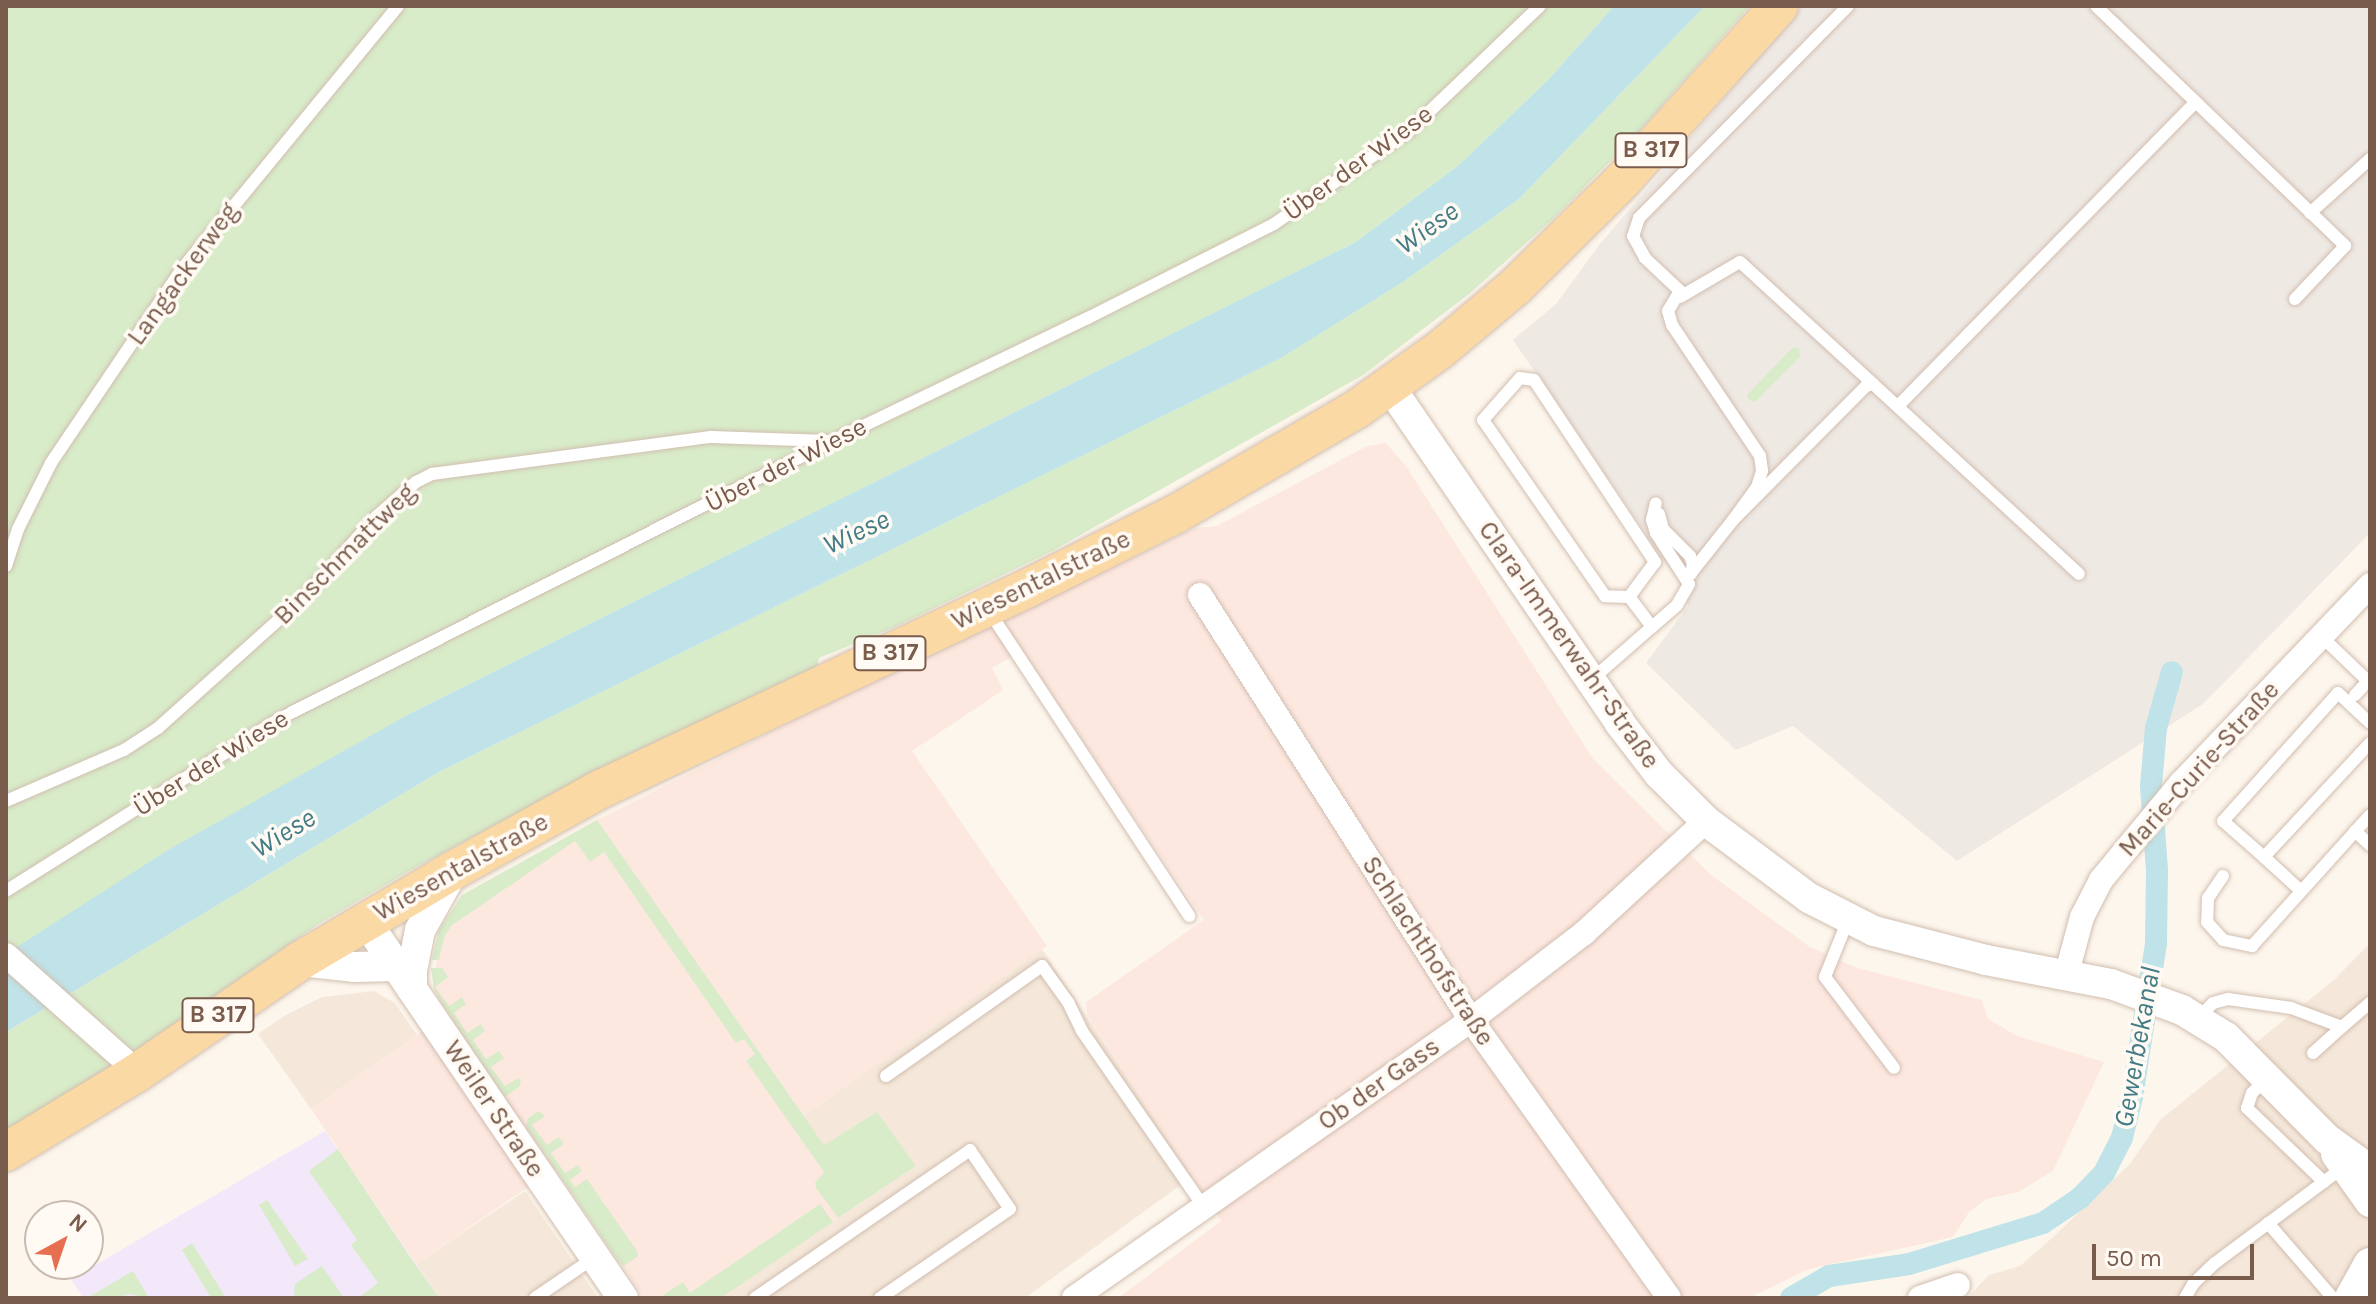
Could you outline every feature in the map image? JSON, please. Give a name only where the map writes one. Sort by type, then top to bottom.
[{"type":"main road","name":"Wiesentalstraße","points":[[6,1152],[138,1072],[365,920],[454,870],[601,789],[987,607],[1235,483],[1390,387],[1516,286],[1661,139],[1779,6]]},
{"type":"main road","points":[[2352,1298],[2370,1265]]},
{"type":"street","name":"Clara-Immerwahr-Straße","points":[[1390,387],[1590,681],[1659,774],[1706,821],[1809,898],[1848,920],[1910,942],[2117,986],[2198,1018],[2226,1037],[2268,1076],[2327,1139],[2346,1173],[2370,1202]]},
{"type":"street","name":"Marie-Curie-Straße","points":[[2066,976],[2091,895],[2130,843],[2181,783],[2370,585]]},
{"type":"street","name":"Schlachthofstraße","points":[[1200,595],[1471,1020],[1669,1298]]},
{"type":"street","name":"Ob der Gass","points":[[1074,1298],[1471,1020],[1584,933],[1706,821]]},
{"type":"street","points":[[300,961],[354,967],[404,978],[412,971],[420,930],[454,870]]},
{"type":"street","name":"Weiler Straße","points":[[365,920],[623,1298]]},
{"type":"street","points":[[6,955],[138,1072]]},
{"type":"street","points":[[1920,1298],[1958,1285]]},
{"type":"lane","name":"Langackerweg","points":[[6,566],[18,529],[51,463],[182,269],[398,6]]},
{"type":"lane","name":"Über der Wiese","points":[[6,891],[279,719],[832,441],[1088,318],[1274,224],[1408,132],[1540,6]]},
{"type":"lane","points":[[1680,297],[1680,291],[1634,243],[1639,218],[1848,6]]},
{"type":"lane","points":[[2096,6],[2345,246],[2295,299]]},
{"type":"lane","points":[[1899,405],[2196,102]]},
{"type":"lane","points":[[2310,213],[2370,159]]},
{"type":"lane","points":[[1590,681],[1677,605],[1690,579],[1757,487],[1762,471],[1760,456],[1672,325],[1668,311],[1680,297],[1740,262],[1899,405],[2079,574]]},
{"type":"lane","points":[[1520,378],[1534,380],[1655,562],[1629,597],[1605,596],[1483,420],[1520,378]]},
{"type":"lane","points":[[1733,520],[1866,386],[1873,384]]},
{"type":"lane","name":"Binschmattweg","points":[[6,801],[124,750],[158,728],[306,595],[377,516],[416,482],[432,474],[711,437],[832,441]]},
{"type":"lane","points":[[1656,503],[1663,529],[1690,556],[1693,564],[1690,579],[1656,533],[1652,520],[1656,503]]},
{"type":"lane","points":[[1629,597],[1652,627]]},
{"type":"lane","points":[[987,607],[1189,916]]},
{"type":"lane","points":[[2321,636],[2369,682],[2355,695]]},
{"type":"lane","points":[[2300,890],[2223,821],[2338,693],[2370,723]]},
{"type":"lane","points":[[2264,857],[2370,743]]},
{"type":"lane","points":[[2223,876],[2208,898],[2205,912],[2214,931],[2235,945],[2252,946],[2260,942],[2300,890],[2370,815]]},
{"type":"lane","points":[[2355,831],[2370,845]]},
{"type":"lane","points":[[1848,920],[1825,977],[1894,1068]]},
{"type":"lane","points":[[886,1076],[1042,966],[1068,1002],[1082,1031],[1203,1206]]},
{"type":"lane","points":[[2198,1018],[2213,1003],[2228,999],[2291,1008],[2342,1027]]},
{"type":"lane","points":[[2313,1053],[2370,1003]]},
{"type":"lane","points":[[2186,1297],[2215,1263],[2268,1223],[2346,1173],[2247,1108],[2252,1093],[2268,1076]]},
{"type":"lane","points":[[755,1298],[970,1150],[1010,1209],[880,1298]]},
{"type":"lane","points":[[2268,1223],[2333,1298]]},
{"type":"lane","points":[[535,1298],[595,1257]]},
{"type":"shaded area","points":[[1802,6],[2370,6],[2370,533],[2203,704],[1957,861],[1793,726],[1736,750],[1646,663],[1688,606],[1678,580],[1513,340],[1556,304],[1600,244]]},
{"type":"shaded area","points":[[1386,443],[1406,466],[1593,759],[1711,875],[1810,947],[1857,968],[1982,1000],[1988,1019],[2017,1036],[2104,1062],[2053,1171],[2018,1192],[1986,1199],[1969,1212],[1953,1237],[1809,1269],[1749,1298],[1118,1298],[1221,1221],[1087,1015],[1086,1002],[1204,920],[1022,650],[992,668],[1003,690],[912,751],[1047,946],[803,1116],[824,1145],[877,1112],[916,1166],[721,1298],[644,1298],[557,1167],[416,1264],[311,1109],[450,1012],[434,985],[438,947],[472,891],[597,820],[831,702],[1195,528],[1217,526],[1367,446]]},
{"type":"shaded area","points":[[2370,943],[2370,1298],[1967,1298],[1989,1275],[2020,1266],[2052,1238],[2130,1164],[2160,1120],[2335,979]]},
{"type":"shaded area","points":[[1042,949],[1193,1176],[1025,1298],[720,1298],[916,1166],[824,1145],[803,1116]]},
{"type":"shaded area","points":[[374,991],[395,1003],[417,1035],[311,1109],[258,1034],[284,1016],[322,997]]},
{"type":"shaded area","points":[[325,1131],[439,1298],[83,1298],[72,1280],[104,1280],[104,1260]]},
{"type":"shaded area","points":[[525,1191],[598,1298],[439,1298],[416,1264]]},
{"type":"green space","points":[[6,6],[1614,6],[1548,80],[1459,165],[1356,242],[411,713],[6,954]]},
{"type":"green space","points":[[1705,6],[1750,6],[1634,137],[1554,218],[1469,294],[1363,375],[1052,551],[895,627],[819,658],[816,672],[600,769],[411,870],[320,923],[98,1077],[6,1135],[6,1032],[439,772],[1281,358],[1403,282],[1519,199]]},
{"type":"green space","points":[[1792,348],[1799,348],[1800,357],[1755,402],[1749,400],[1747,395]]},
{"type":"green space","points":[[597,820],[824,1145],[877,1112],[916,1166],[838,1218],[816,1188],[815,1183],[824,1172],[746,1061],[755,1054],[744,1039],[736,1043],[604,852],[590,862],[575,841],[451,926],[444,938],[439,960],[432,960],[439,930],[462,895]]},
{"type":"green space","points":[[431,968],[442,968],[448,977],[435,987],[449,1006],[462,997],[466,1004],[454,1013],[467,1033],[481,1024],[485,1031],[473,1040],[486,1059],[499,1051],[504,1058],[491,1067],[505,1086],[518,1078],[521,1081],[519,1087],[505,1097],[441,1002],[434,989]]},
{"type":"green space","points":[[539,1111],[545,1116],[532,1125],[547,1145],[559,1137],[564,1144],[551,1153],[565,1173],[578,1165],[582,1171],[570,1180],[575,1187],[587,1179],[637,1251],[638,1256],[623,1266],[526,1126],[528,1118]]},
{"type":"green space","points":[[338,1149],[439,1298],[358,1298],[378,1283],[351,1245],[357,1240],[309,1171]]},
{"type":"green space","points":[[267,1200],[308,1259],[295,1266],[259,1205]]},
{"type":"green space","points":[[820,1204],[833,1222],[721,1298],[659,1298],[683,1282],[690,1293]]},
{"type":"green space","points":[[192,1243],[226,1298],[211,1298],[182,1250]]},
{"type":"green space","points":[[322,1266],[344,1298],[294,1298],[295,1284]]},
{"type":"green space","points":[[133,1271],[149,1298],[129,1294],[118,1298],[87,1298]]},
{"type":"water","name":"Wiese","points":[[1614,6],[1705,6],[1519,199],[1403,282],[1281,358],[439,772],[6,1032],[6,954],[168,850],[411,713],[1356,242],[1459,165],[1548,80]]},
{"type":"waterway","name":"Gewerbekanal","points":[[1791,1298],[1829,1276],[1909,1264],[2043,1223],[2080,1198],[2104,1173],[2122,1138],[2132,1097],[2156,943],[2157,870],[2151,786],[2156,728],[2172,672]]}]
